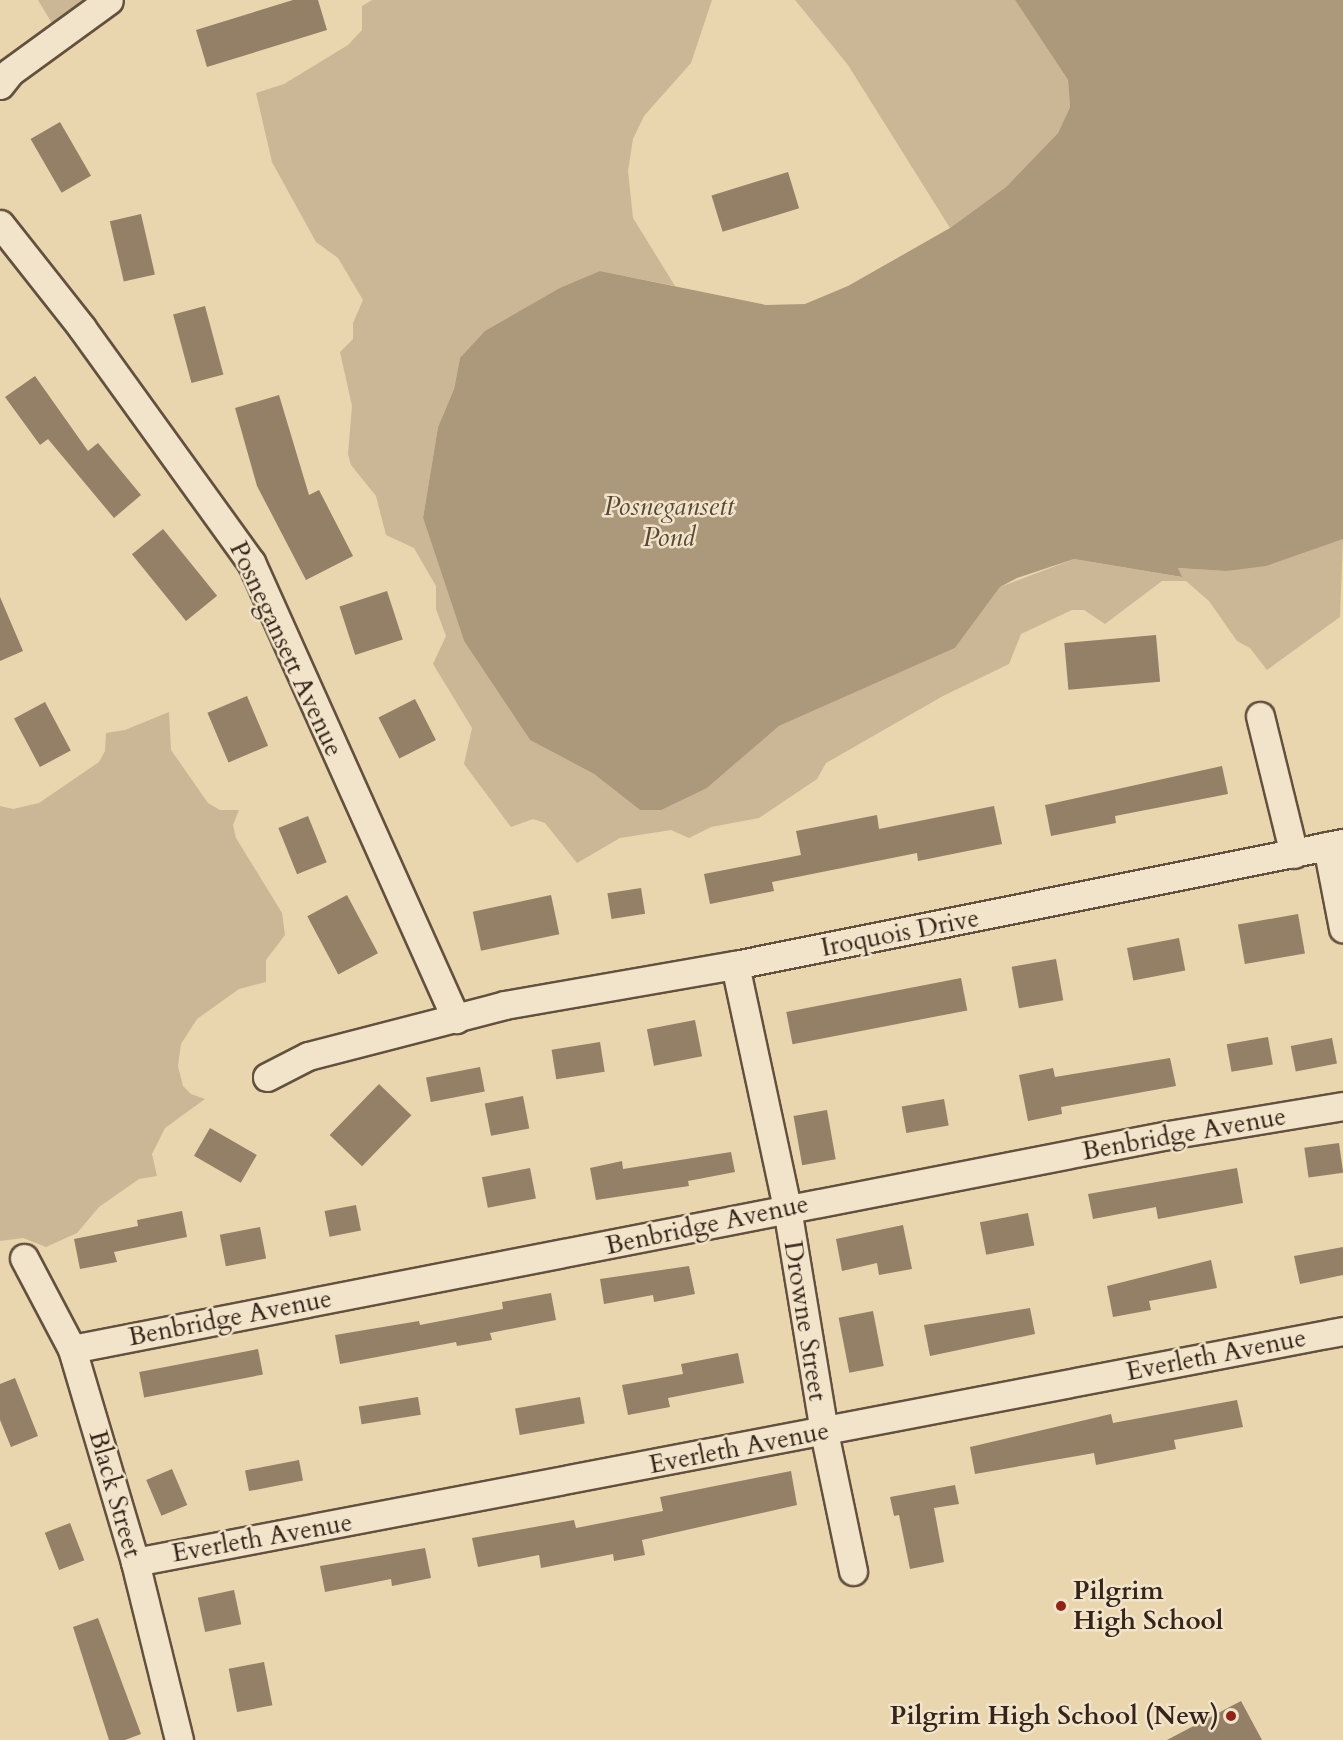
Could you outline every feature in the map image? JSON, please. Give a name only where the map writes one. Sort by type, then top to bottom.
[{"type":"street","points":[[0,85],[10,72],[108,0]]},
{"type":"street","name":"Posnegansett Avenue","points":[[0,224],[96,347],[251,562],[456,1019]]},
{"type":"street","points":[[1260,716],[1294,854]]},
{"type":"street","points":[[1335,845],[1343,928]]},
{"type":"street","name":"Iroquois Drive","points":[[267,1077],[308,1056],[505,1005],[735,965],[1335,845]]},
{"type":"street","name":"Drowne Street","points":[[735,965],[787,1208],[824,1432],[853,1571]]},
{"type":"street","name":"Benbridge Avenue","points":[[72,1349],[1168,1135],[1343,1106]]},
{"type":"street","name":"Black Street","points":[[24,1258],[72,1349],[135,1562],[180,1740]]},
{"type":"street","name":"Everleth Avenue","points":[[135,1562],[1343,1331]]},
{"type":"shaded area","points":[[38,0],[105,0],[56,30]]},
{"type":"shaded area","points":[[372,0],[712,0],[691,63],[644,116],[633,139],[628,171],[633,218],[675,286],[600,271],[460,358],[454,389],[438,427],[423,518],[464,641],[530,740],[594,774],[640,810],[707,788],[779,726],[955,648],[1000,587],[1074,559],[1181,577],[1177,568],[1226,571],[1343,539],[1340,617],[1267,670],[1250,648],[1237,641],[1209,601],[1186,581],[1162,581],[1105,624],[1084,610],[1072,610],[1021,634],[1009,664],[943,696],[826,763],[817,779],[759,818],[711,827],[689,838],[671,830],[620,838],[577,863],[545,823],[533,819],[511,827],[464,764],[472,728],[433,664],[446,636],[436,609],[436,586],[414,548],[386,535],[376,496],[351,465],[348,454],[352,406],[340,352],[353,339],[353,323],[363,300],[338,258],[316,242],[272,162],[256,93],[284,84],[348,45],[362,30],[362,6]]},
{"type":"shaded area","points":[[795,0],[1015,0],[1068,80],[1070,107],[1058,133],[1006,187],[950,228],[848,65]]},
{"type":"shaded area","points":[[169,712],[171,750],[208,803],[220,810],[239,810],[233,825],[236,838],[282,913],[285,935],[266,960],[266,982],[239,989],[197,1019],[181,1044],[178,1066],[183,1086],[191,1094],[205,1099],[165,1128],[152,1154],[157,1176],[139,1179],[99,1207],[77,1233],[46,1247],[23,1238],[0,1241],[0,806],[13,809],[39,803],[99,762],[105,751],[106,733],[125,730]]},
{"type":"water","name":"Posnegansett Pond","points":[[1015,0],[1343,0],[1343,539],[1266,566],[1226,571],[1178,568],[1182,577],[1074,559],[1017,578],[1000,587],[955,648],[779,726],[707,788],[661,810],[640,810],[594,774],[530,740],[464,641],[423,518],[438,427],[454,389],[460,358],[485,331],[560,288],[600,271],[766,305],[805,304],[848,286],[950,228],[1006,187],[1058,133],[1070,107],[1068,80]]},
{"type":"building","points":[[293,0],[318,0],[327,30],[207,67],[196,30]]},
{"type":"building","points":[[60,122],[91,176],[62,193],[31,139]]},
{"type":"building","points":[[788,172],[799,208],[723,232],[711,195]]},
{"type":"building","points":[[141,214],[155,274],[124,282],[110,221]]},
{"type":"building","points":[[205,306],[223,375],[192,383],[173,315]]},
{"type":"building","points":[[35,376],[88,451],[98,443],[141,495],[114,518],[48,439],[40,445],[5,397]]},
{"type":"building","points":[[279,395],[309,495],[319,490],[353,556],[306,580],[257,486],[235,408]]},
{"type":"building","points":[[163,529],[217,596],[186,621],[132,554]]},
{"type":"building","points":[[387,591],[403,640],[355,655],[339,606]]},
{"type":"building","points":[[0,597],[23,651],[0,661]]},
{"type":"building","points":[[1156,635],[1160,682],[1068,690],[1064,643]]},
{"type":"building","points":[[247,696],[268,746],[229,763],[207,713]]},
{"type":"building","points":[[415,699],[436,740],[399,759],[378,718]]},
{"type":"building","points":[[45,702],[71,751],[40,767],[14,718]]},
{"type":"building","points":[[1222,766],[1228,794],[1115,816],[1116,823],[1051,836],[1045,805]]},
{"type":"building","points":[[994,806],[1002,844],[918,861],[917,853],[772,882],[774,891],[710,904],[704,874],[801,855],[796,831],[877,815],[879,829]]},
{"type":"building","points":[[308,816],[327,862],[297,874],[278,828]]},
{"type":"building","points":[[641,888],[645,914],[611,919],[607,893]]},
{"type":"building","points":[[347,895],[378,953],[338,974],[307,916]]},
{"type":"building","points":[[551,895],[559,934],[481,951],[473,912]]},
{"type":"building","points":[[1298,914],[1305,953],[1245,964],[1238,925]]},
{"type":"building","points":[[1179,938],[1185,970],[1133,981],[1127,948]]},
{"type":"building","points":[[1056,959],[1063,1000],[1019,1008],[1012,967]]},
{"type":"building","points":[[961,978],[967,1010],[793,1044],[786,1012]]},
{"type":"building","points":[[695,1020],[702,1056],[654,1066],[647,1029]]},
{"type":"building","points":[[1268,1037],[1273,1065],[1232,1072],[1227,1044]]},
{"type":"building","points":[[1332,1038],[1337,1064],[1296,1072],[1291,1046]]},
{"type":"building","points":[[600,1042],[605,1072],[556,1079],[552,1050]]},
{"type":"building","points":[[1170,1058],[1176,1086],[1061,1107],[1062,1114],[1028,1121],[1019,1075],[1053,1068],[1055,1077]]},
{"type":"building","points":[[480,1067],[485,1092],[431,1102],[426,1077]]},
{"type":"building","points":[[379,1084],[411,1115],[362,1166],[330,1135]]},
{"type":"building","points":[[523,1096],[529,1128],[491,1136],[485,1103]]},
{"type":"building","points":[[944,1099],[949,1126],[906,1133],[902,1106]]},
{"type":"building","points":[[827,1110],[836,1159],[802,1165],[794,1116]]},
{"type":"building","points":[[210,1128],[257,1155],[241,1183],[194,1156]]},
{"type":"building","points":[[1339,1143],[1343,1173],[1309,1178],[1304,1148]]},
{"type":"building","points":[[731,1152],[735,1172],[688,1181],[689,1186],[596,1200],[590,1168],[622,1161],[623,1169]]},
{"type":"building","points":[[530,1168],[536,1198],[488,1208],[482,1177]]},
{"type":"building","points":[[1237,1168],[1243,1203],[1158,1219],[1156,1207],[1093,1219],[1088,1194]]},
{"type":"building","points":[[356,1205],[361,1231],[330,1237],[325,1211]]},
{"type":"building","points":[[182,1211],[187,1237],[114,1252],[117,1262],[80,1269],[74,1239],[138,1226],[137,1220]]},
{"type":"building","points":[[1028,1213],[1034,1245],[986,1255],[980,1222]]},
{"type":"building","points":[[903,1225],[912,1269],[879,1275],[877,1263],[842,1271],[836,1239]]},
{"type":"building","points":[[260,1227],[266,1258],[226,1266],[220,1235]]},
{"type":"building","points":[[1343,1247],[1343,1275],[1300,1284],[1294,1256]]},
{"type":"building","points":[[1211,1260],[1217,1288],[1149,1301],[1151,1310],[1113,1317],[1107,1286]]},
{"type":"building","points":[[689,1266],[695,1294],[654,1302],[653,1295],[604,1304],[600,1279]]},
{"type":"building","points":[[551,1293],[556,1320],[490,1333],[492,1340],[457,1346],[456,1342],[340,1364],[335,1335],[419,1321],[420,1325],[503,1309],[502,1302]]},
{"type":"building","points":[[1030,1308],[1035,1334],[930,1356],[924,1325]]},
{"type":"building","points":[[873,1311],[884,1366],[849,1373],[839,1318]]},
{"type":"building","points":[[258,1349],[263,1375],[144,1398],[139,1372]]},
{"type":"building","points":[[738,1353],[744,1383],[668,1398],[670,1407],[628,1415],[622,1385],[683,1374],[681,1364]]},
{"type":"building","points":[[15,1378],[38,1436],[11,1447],[0,1420],[0,1384]]},
{"type":"building","points":[[418,1397],[421,1415],[362,1424],[359,1406]]},
{"type":"building","points":[[580,1397],[585,1424],[520,1435],[515,1408]]},
{"type":"building","points":[[1237,1400],[1243,1427],[1174,1440],[1176,1449],[1096,1465],[1094,1453],[975,1474],[970,1447],[1111,1414],[1113,1423]]},
{"type":"building","points":[[299,1460],[303,1481],[249,1491],[245,1470]]},
{"type":"building","points":[[172,1469],[187,1505],[161,1516],[146,1480]]},
{"type":"building","points":[[791,1471],[797,1505],[642,1540],[645,1555],[614,1561],[613,1554],[541,1568],[539,1555],[478,1567],[472,1538],[574,1520],[576,1528],[663,1511],[660,1497]]},
{"type":"building","points":[[955,1485],[959,1504],[934,1508],[944,1562],[910,1569],[899,1515],[894,1516],[890,1497]]},
{"type":"building","points":[[70,1523],[84,1560],[59,1570],[45,1533]]},
{"type":"building","points":[[425,1548],[431,1578],[392,1586],[391,1579],[325,1592],[320,1566]]},
{"type":"building","points":[[234,1590],[241,1624],[205,1632],[198,1598]]},
{"type":"building","points":[[98,1618],[141,1734],[125,1740],[109,1740],[73,1627]]},
{"type":"building","points":[[264,1662],[272,1705],[237,1712],[229,1669]]},
{"type":"building","name":"Pilgrim High School (New)","points":[[1241,1701],[1262,1740],[1167,1740]]},
{"type":"place","name":"Pilgrim High School","points":[[1061,1606]]},
{"type":"place","name":"Pilgrim High School (New)","points":[[1231,1716]]}]
